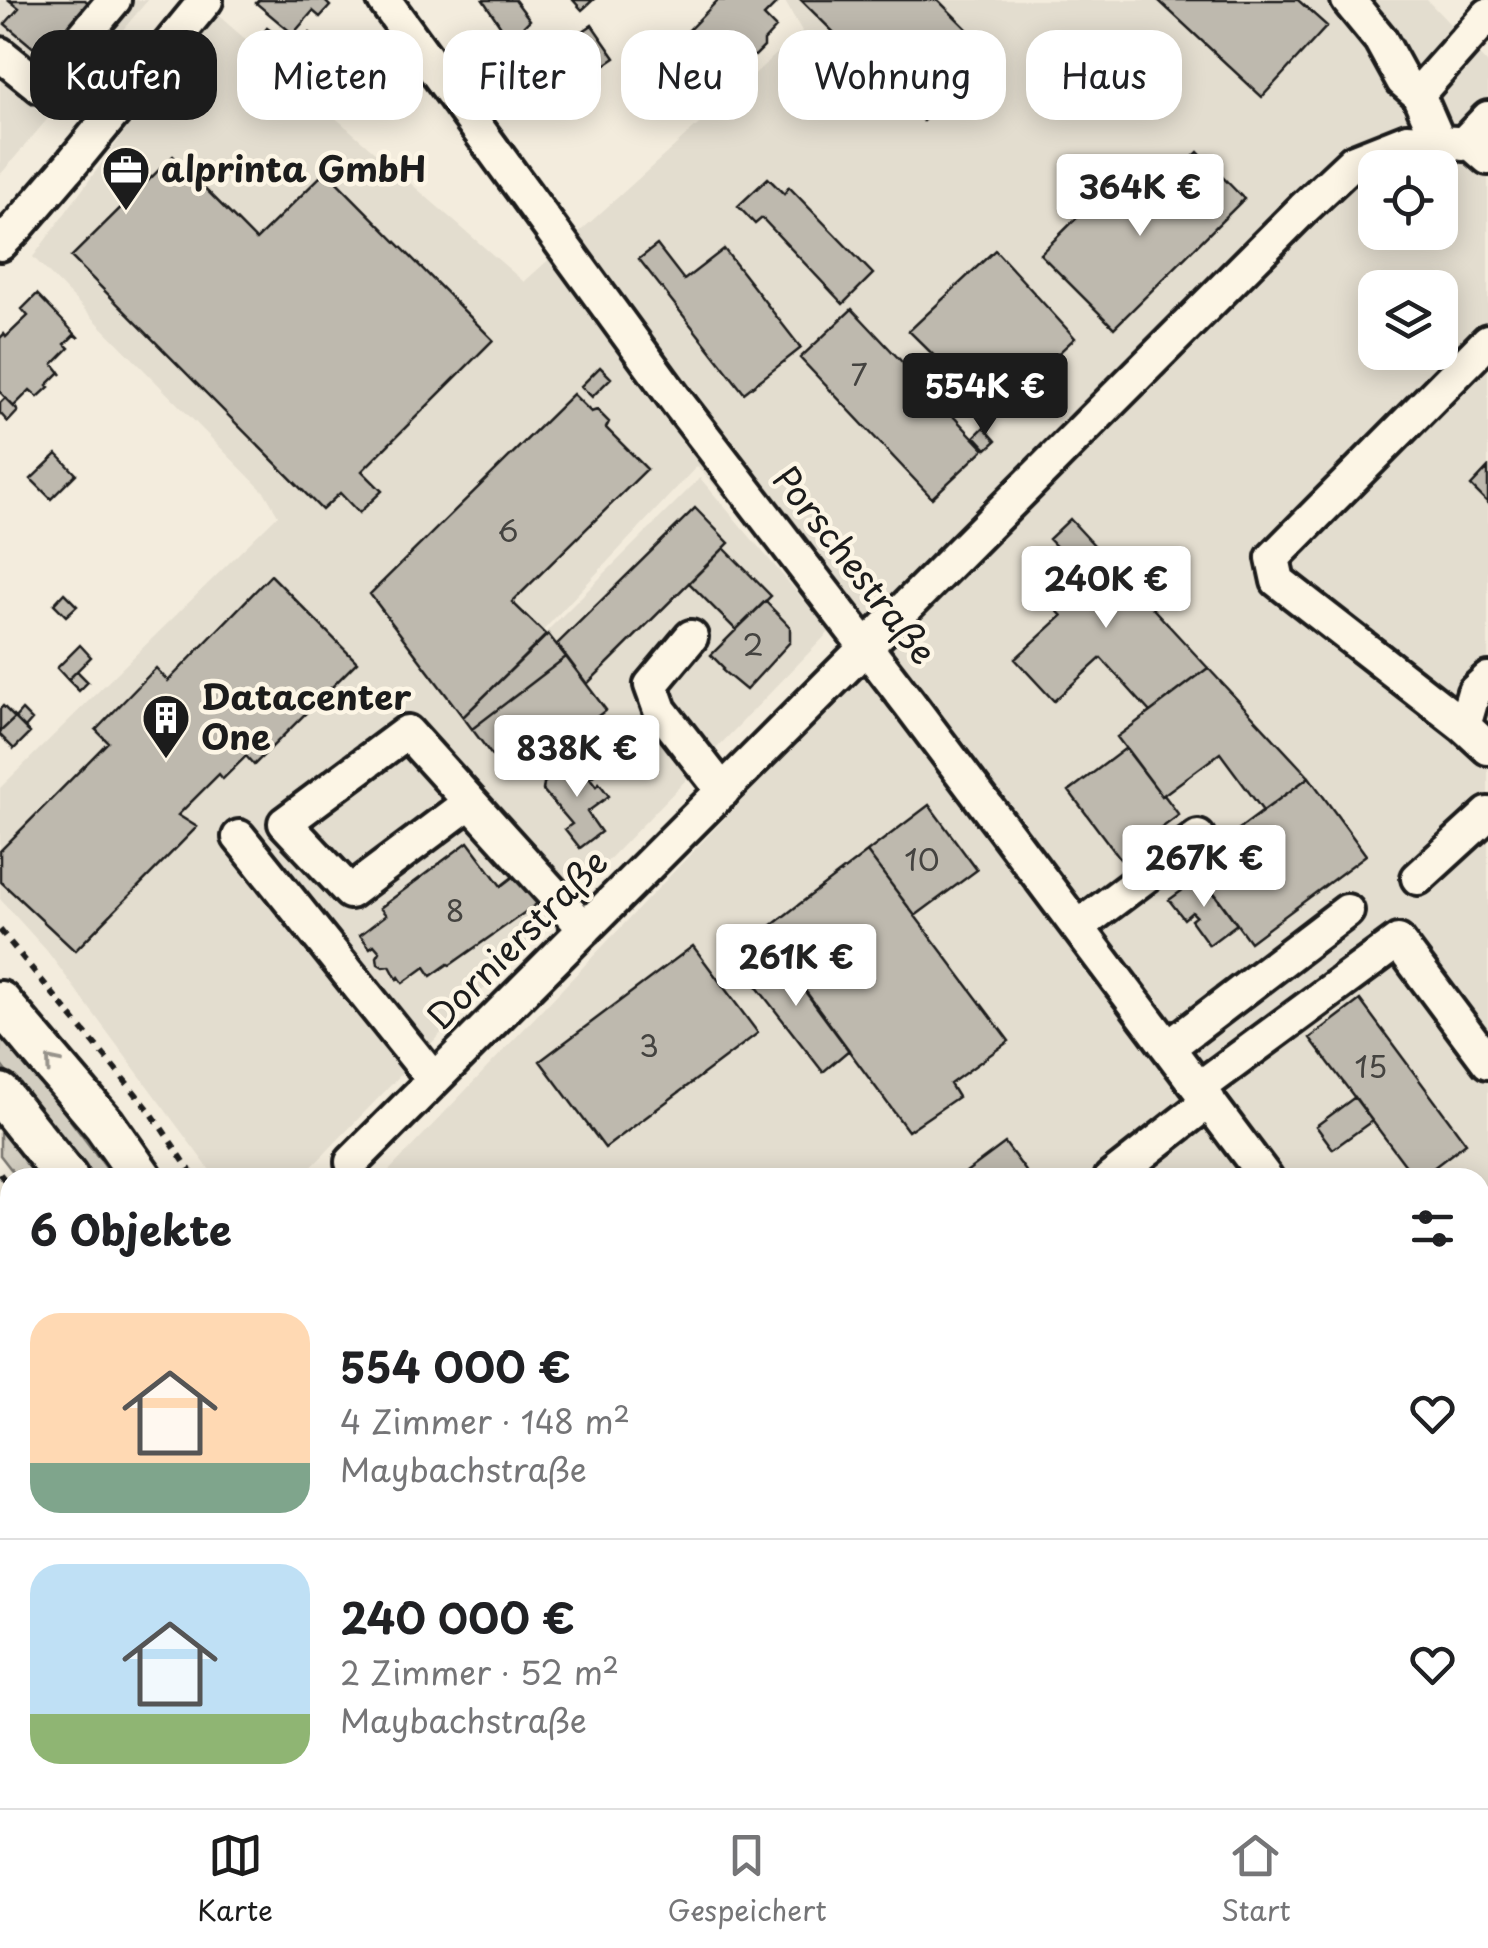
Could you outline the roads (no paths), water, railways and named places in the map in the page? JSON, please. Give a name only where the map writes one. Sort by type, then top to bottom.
[{"type":"main road","points":[[0,1002],[104,1124],[135,1168]]},
{"type":"main road","points":[[0,1094],[59,1168]]},
{"type":"street","points":[[0,54],[40,87],[114,0]]},
{"type":"street","points":[[0,244],[74,162],[206,0]]},
{"type":"street","name":"Porschestraße","points":[[384,0],[678,403],[867,647],[1259,1168]]},
{"type":"street","points":[[1348,0],[1380,39],[1403,81],[1463,148],[1488,118]]},
{"type":"street","points":[[1418,94],[1488,15]]},
{"type":"street","name":"Dornierstraße","points":[[352,1162],[1354,161],[1407,140],[1463,148]]},
{"type":"street","points":[[1476,737],[1278,581],[1273,558],[1488,341]]},
{"type":"street","points":[[691,637],[651,685],[660,710],[724,790]]},
{"type":"street","points":[[1476,737],[1474,692],[1488,678]]},
{"type":"street","points":[[470,802],[350,892],[285,823],[406,732],[470,802],[585,928]]},
{"type":"street","points":[[1418,878],[1488,814]]},
{"type":"street","points":[[239,837],[434,1080]]},
{"type":"street","points":[[1078,926],[1198,837]]},
{"type":"street","points":[[1169,1047],[1347,911]]},
{"type":"street","points":[[1122,1168],[1204,1094],[1398,941],[1488,1062]]},
{"type":"place","name":"alprinta GmbH","points":[[126,212]]},
{"type":"place","name":"Datacenter One","points":[[166,760]]}]
